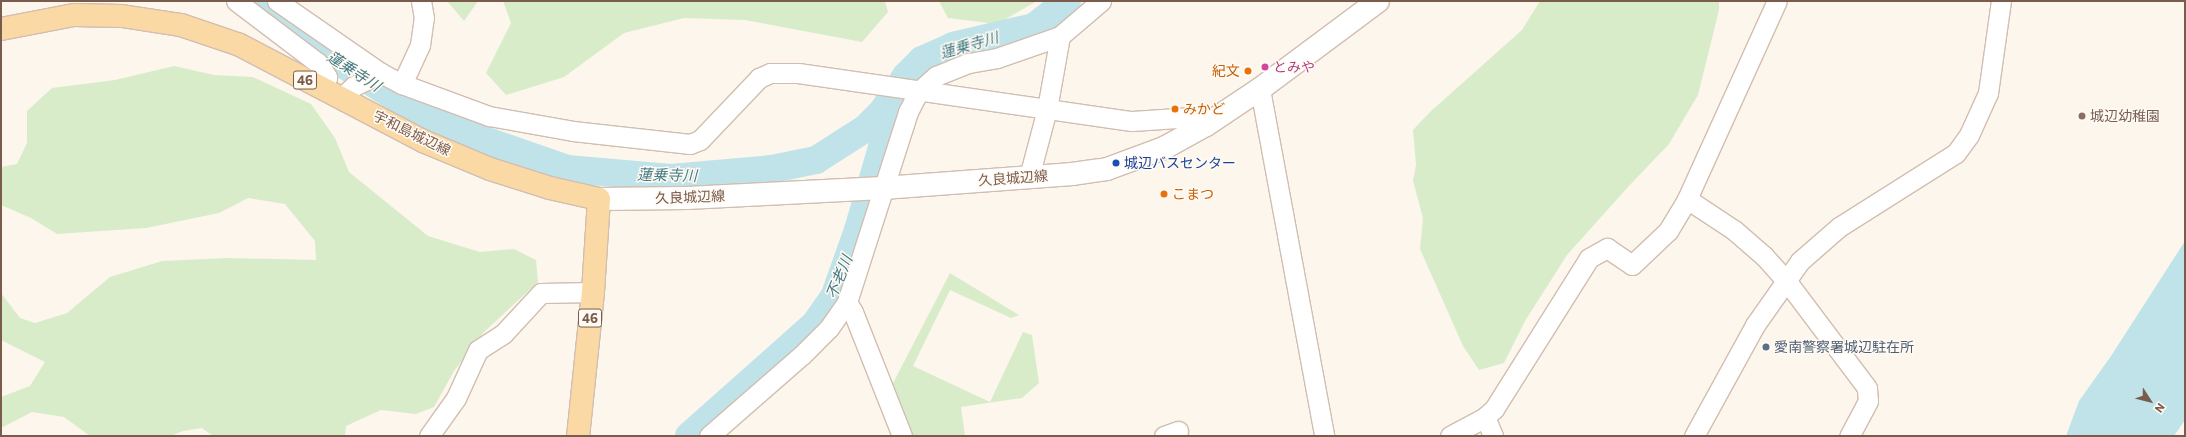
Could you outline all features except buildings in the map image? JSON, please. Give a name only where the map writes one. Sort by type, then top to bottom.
[{"type":"main road","name":"久良城辺線","points":[[599,199],[687,198],[883,188],[1029,177],[1107,168],[1164,148],[1206,125],[1260,89],[1378,1]]},
{"type":"main road","name":"宇和島城辺線","points":[[1,29],[74,15],[122,16],[181,26],[240,45],[423,140],[490,169],[550,188],[599,199]]},
{"type":"main road","name":"46","points":[[578,436],[593,292],[599,199]]},
{"type":"street","points":[[236,1],[318,63],[327,77],[333,94],[381,73]]},
{"type":"street","points":[[277,1],[381,73],[402,84],[489,116],[573,131],[690,144],[700,140],[759,78],[770,73],[798,73],[918,92],[1132,122],[1193,117],[1206,125]]},
{"type":"street","points":[[402,84],[420,45],[424,18],[421,1]]},
{"type":"street","points":[[718,432],[802,355],[829,328],[847,302],[908,112],[918,92],[936,76],[969,63],[997,58],[1060,36],[1101,1]]},
{"type":"street","points":[[1450,436],[1485,417],[1494,409],[1589,258],[1607,248],[1632,265],[1668,231],[1687,199],[1777,1]]},
{"type":"street","points":[[1694,436],[1755,325],[1785,279],[1800,261],[1839,227],[1956,153],[1980,116],[1988,93],[2001,1]]},
{"type":"street","points":[[1029,177],[1047,109],[1060,36]]},
{"type":"street","points":[[1260,89],[1324,436]]},
{"type":"street","points":[[1687,199],[1734,230],[1764,256],[1785,279],[1867,388],[1868,401],[1849,436]]},
{"type":"street","points":[[429,436],[456,398],[478,350],[503,334],[541,293],[593,292]]},
{"type":"street","points":[[847,302],[853,312],[902,436]]},
{"type":"street","points":[[1485,417],[1493,436]]},
{"type":"green space","points":[[447,1],[478,1],[464,21]]},
{"type":"green space","points":[[503,1],[885,1],[888,12],[862,42],[745,20],[684,18],[624,33],[564,77],[506,95],[486,73],[511,23]]},
{"type":"green space","points":[[939,1],[1037,1],[997,24],[948,18]]},
{"type":"green space","points":[[1540,1],[1719,1],[1719,10],[1698,95],[1669,144],[1567,255],[1525,321],[1504,363],[1479,370],[1463,346],[1420,249],[1423,218],[1413,181],[1416,165],[1413,130],[1430,112],[1522,30]]},
{"type":"green space","points":[[174,66],[214,75],[253,77],[311,104],[335,138],[349,172],[428,236],[480,252],[514,249],[536,260],[538,282],[483,333],[454,371],[434,407],[416,414],[381,410],[346,426],[345,436],[213,436],[202,428],[183,431],[171,436],[90,436],[64,417],[32,412],[1,428],[1,397],[30,386],[45,362],[1,340],[1,293],[20,318],[35,323],[67,313],[110,277],[162,261],[228,258],[316,260],[315,241],[285,204],[248,198],[219,213],[146,228],[57,234],[31,218],[1,205],[1,167],[17,164],[27,143],[27,111],[52,88],[115,80]]},
{"type":"green space","points":[[950,273],[1019,315],[1011,318],[950,290],[913,366],[990,402],[1023,332],[1032,335],[1039,383],[1022,398],[961,407],[965,436],[906,436],[889,391]]},
{"type":"water","points":[[2185,241],[2185,420],[2174,436],[2066,436],[2079,401],[2111,356]]},
{"type":"waterway","name":"蓮乗寺川","points":[[255,1],[341,63],[403,102],[461,132],[567,169],[671,178],[772,169],[816,160],[866,128],[883,111],[906,76],[922,60],[953,46],[1034,27],[1067,1]]},
{"type":"waterway","name":"不老川","points":[[689,436],[815,324],[835,295],[858,230],[885,137],[883,111]]},
{"type":"place","name":"とみや","points":[[1265,67]]},
{"type":"place","name":"紀文","points":[[1248,71]]},
{"type":"place","name":"みかど","points":[[1175,109]]},
{"type":"place","name":"城辺幼稚園","points":[[2082,116]]},
{"type":"place","name":"城辺バスセンター","points":[[1116,163]]},
{"type":"place","name":"こまつ","points":[[1164,194]]},
{"type":"place","name":"愛南警察署城辺駐在所","points":[[1766,347]]}]
